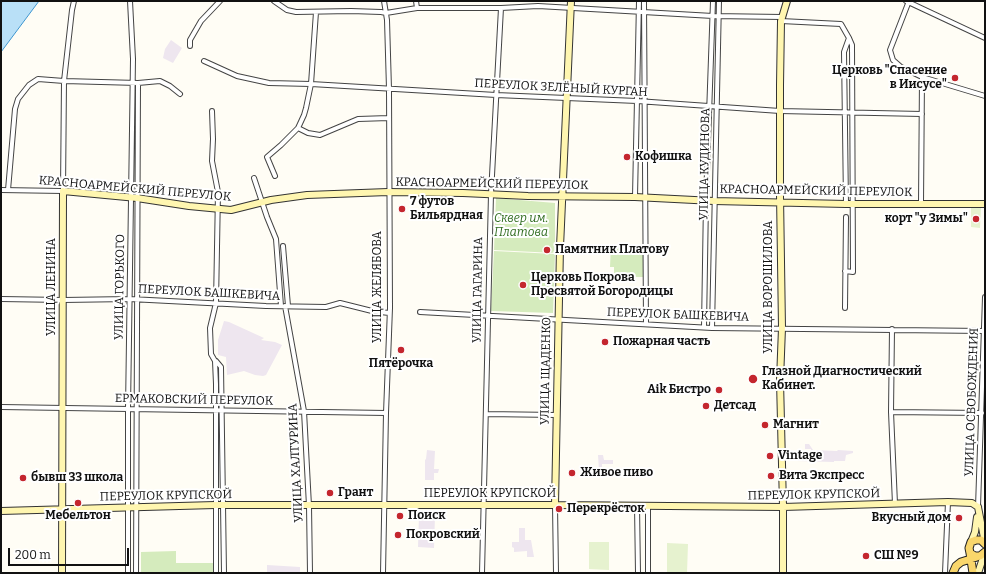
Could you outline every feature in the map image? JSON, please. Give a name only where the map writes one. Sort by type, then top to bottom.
[{"type":"main road","points":[[973,573],[974,557],[972,554],[972,544],[985,539]]},
{"type":"main road","points":[[953,573],[958,564],[974,557],[982,556],[985,552]]},
{"type":"street","name":"УЛИЦА ЛЕНИНА","points":[[62,573],[64,81],[74,1]]},
{"type":"street","name":"УЛИЦА ГОРЬКОГО","points":[[130,1],[134,197],[138,299],[135,507],[136,573]]},
{"type":"street","points":[[190,46],[190,40],[201,21],[220,1]]},
{"type":"street","points":[[274,1],[290,11],[351,11],[386,13],[417,8],[501,8],[538,6],[713,16],[718,15],[841,24],[849,38],[852,48],[854,204],[853,272],[845,271]]},
{"type":"street","name":"УЛИЦА ЖЕЛЯБОВА","points":[[383,573],[389,313],[389,89],[386,13],[384,1]]},
{"type":"street","points":[[416,1],[417,8]]},
{"type":"street","name":"УЛИЦА ЩАДЕНКО","points":[[556,573],[555,505],[558,320],[571,1]]},
{"type":"street","points":[[635,197],[639,1]]},
{"type":"street","points":[[644,1],[646,324]]},
{"type":"street","name":"УЛИЦА КУДИНОВА","points":[[704,327],[706,200],[713,1]]},
{"type":"street","name":"УЛИЦА КУДИНОВА","points":[[712,328],[718,1]]},
{"type":"street","name":"УЛИЦА ВОРОШИЛОВА","points":[[783,573],[780,382],[782,328],[780,111],[782,19],[787,1]]},
{"type":"street","points":[[985,38],[907,1],[890,50],[893,60],[897,64],[922,76],[985,96]]},
{"type":"street","name":"УЛИЦА ГАГАРИНА","points":[[482,573],[491,194],[501,8]]},
{"type":"street","points":[[275,176],[267,157],[298,128],[304,116],[310,84],[316,12]]},
{"type":"street","points":[[846,204],[844,52],[849,38]]},
{"type":"street","name":"ПЕРЕУЛОК ЗЕЛЁНЫЙ КУРГАН","points":[[204,60],[237,76],[269,83],[637,101],[780,111],[922,114]]},
{"type":"street","points":[[921,204],[922,76]]},
{"type":"street","points":[[8,190],[15,109],[18,99],[29,85],[38,79],[138,83],[162,82],[176,89],[180,94]]},
{"type":"street","name":"УЛИЦА ГОРЬКОГО","points":[[128,573],[130,299],[138,83]]},
{"type":"street","points":[[212,111],[212,161],[217,184],[217,209],[216,303],[210,328],[211,354],[221,367],[224,573]]},
{"type":"street","points":[[298,128],[308,133],[320,135],[358,119],[389,118]]},
{"type":"street","name":"УЛИЦА ХАЛТУРИНА","points":[[254,178],[276,239],[285,306],[304,411],[309,506],[310,573]]},
{"type":"street","name":"КРАСНОАРМЕЙСКИЙ ПЕРЕУЛОК","points":[[1,190],[64,191],[134,197],[231,210],[262,202],[307,195],[388,192],[563,197],[635,197],[714,201],[846,204],[985,204]]},
{"type":"street","points":[[845,308],[846,217]]},
{"type":"street","points":[[283,246],[285,306]]},
{"type":"street","name":"УЛИЦА ОСВОБОЖДЕНИЯ","points":[[978,507],[985,297]]},
{"type":"street","name":"ПЕРЕУЛОК БАШКЕВИЧА","points":[[1,299],[138,299],[326,307],[340,303],[372,311],[389,313]]},
{"type":"street","name":"ПЕРЕУЛОК БАШКЕВИЧА","points":[[420,312],[487,317],[712,328],[984,331]]},
{"type":"street","points":[[892,329],[891,412],[896,505]]},
{"type":"street","points":[[215,361],[216,573]]},
{"type":"street","name":"ЕРМАКОВСКИЙ ПЕРЕУЛОК","points":[[1,407],[386,412]]},
{"type":"street","points":[[891,412],[982,413]]},
{"type":"street","points":[[486,414],[556,415]]},
{"type":"street","points":[[945,573],[948,502]]},
{"type":"street","name":"ПЕРЕУЛОК КРУПСКОЙ","points":[[1,511],[216,505],[783,507],[896,505],[948,502],[972,503],[978,507]]},
{"type":"street","points":[[637,506],[638,573]]},
{"type":"street","points":[[648,506],[648,573]]},
{"type":"street","points":[[978,507],[985,539]]},
{"type":"street","points":[[972,544],[978,507]]},
{"type":"street","points":[[978,573],[985,552]]},
{"type":"shaded area","points":[[171,40],[182,48],[173,63],[163,58],[165,49]]},
{"type":"shaded area","points":[[224,321],[264,338],[261,340],[275,342],[282,345],[266,375],[255,375],[244,371],[227,375],[226,357],[218,355],[218,340]]},
{"type":"shaded area","points":[[805,444],[809,444],[813,450],[853,451],[853,453],[846,455],[845,461],[796,461],[796,457],[816,457],[817,451],[805,449]]},
{"type":"shaded area","points":[[427,450],[435,451],[434,469],[439,469],[438,473],[434,473],[434,480],[425,480],[425,460]]},
{"type":"shaded area","points":[[598,455],[603,455],[604,460],[613,460],[613,464],[602,464],[602,470],[599,470]]},
{"type":"shaded area","points":[[419,516],[435,516],[434,548],[418,547]]},
{"type":"shaded area","points":[[519,528],[525,528],[525,540],[531,540],[534,557],[527,557],[527,551],[514,552],[512,542],[519,542]]},
{"type":"shaded area","points":[[267,565],[300,567],[300,573],[267,573]]},
{"type":"green space","name":"Сквер им. Платова","points":[[496,198],[555,203],[555,253],[494,250]]},
{"type":"green space","name":"корт \"у Зимы\"","points":[[971,208],[981,208],[980,228],[971,227]]},
{"type":"green space","points":[[611,245],[636,245],[636,247],[643,247],[644,277],[635,277],[635,279],[614,278],[614,267],[610,267]]},
{"type":"green space","points":[[494,251],[555,254],[553,313],[491,311]]},
{"type":"green space","points":[[589,542],[609,542],[609,570],[589,569]]},
{"type":"green space","points":[[667,543],[688,544],[687,573],[667,573]]},
{"type":"green space","points":[[176,551],[176,563],[216,563],[216,573],[141,573],[141,552]]},
{"type":"water","points":[[1,1],[39,1],[1,52]]},
{"type":"place","name":"Церковь \"Спасение в Иисусе\"","points":[[955,78]]},
{"type":"place","name":"Кофишка","points":[[627,157]]},
{"type":"place","name":"7 футов Бильярдная","points":[[402,209]]},
{"type":"place","name":"корт \"у Зимы\"","points":[[976,219]]},
{"type":"place","name":"Памятник Платову","points":[[547,250]]},
{"type":"place","name":"Церковь Покрова Пресвятой Богородицы","points":[[523,285]]},
{"type":"place","name":"Пожарная часть","points":[[605,342]]},
{"type":"place","name":"Пятёрочка","points":[[401,350]]},
{"type":"place","name":"Глазной Диагностический Кабинет.","points":[[753,379]]},
{"type":"place","name":"Aik Бистро","points":[[719,390]]},
{"type":"place","name":"Детсад","points":[[706,406]]},
{"type":"place","name":"Магнит","points":[[765,425]]},
{"type":"place","name":"Vintage","points":[[770,456]]},
{"type":"place","name":"Живое пиво","points":[[572,473]]},
{"type":"place","name":"Вита Экспресс","points":[[771,476]]},
{"type":"place","name":"бывш 33 школа","points":[[23,478]]},
{"type":"place","name":"Грант","points":[[330,493]]},
{"type":"place","name":"Мебельтон","points":[[78,503]]},
{"type":"place","name":"Перекрёсток","points":[[559,509]]},
{"type":"place","name":"Поиск","points":[[400,516]]},
{"type":"place","name":"Вкусный дом","points":[[959,518]]},
{"type":"place","name":"Покровский","points":[[398,535]]},
{"type":"place","name":"СШ №9","points":[[866,556]]}]
